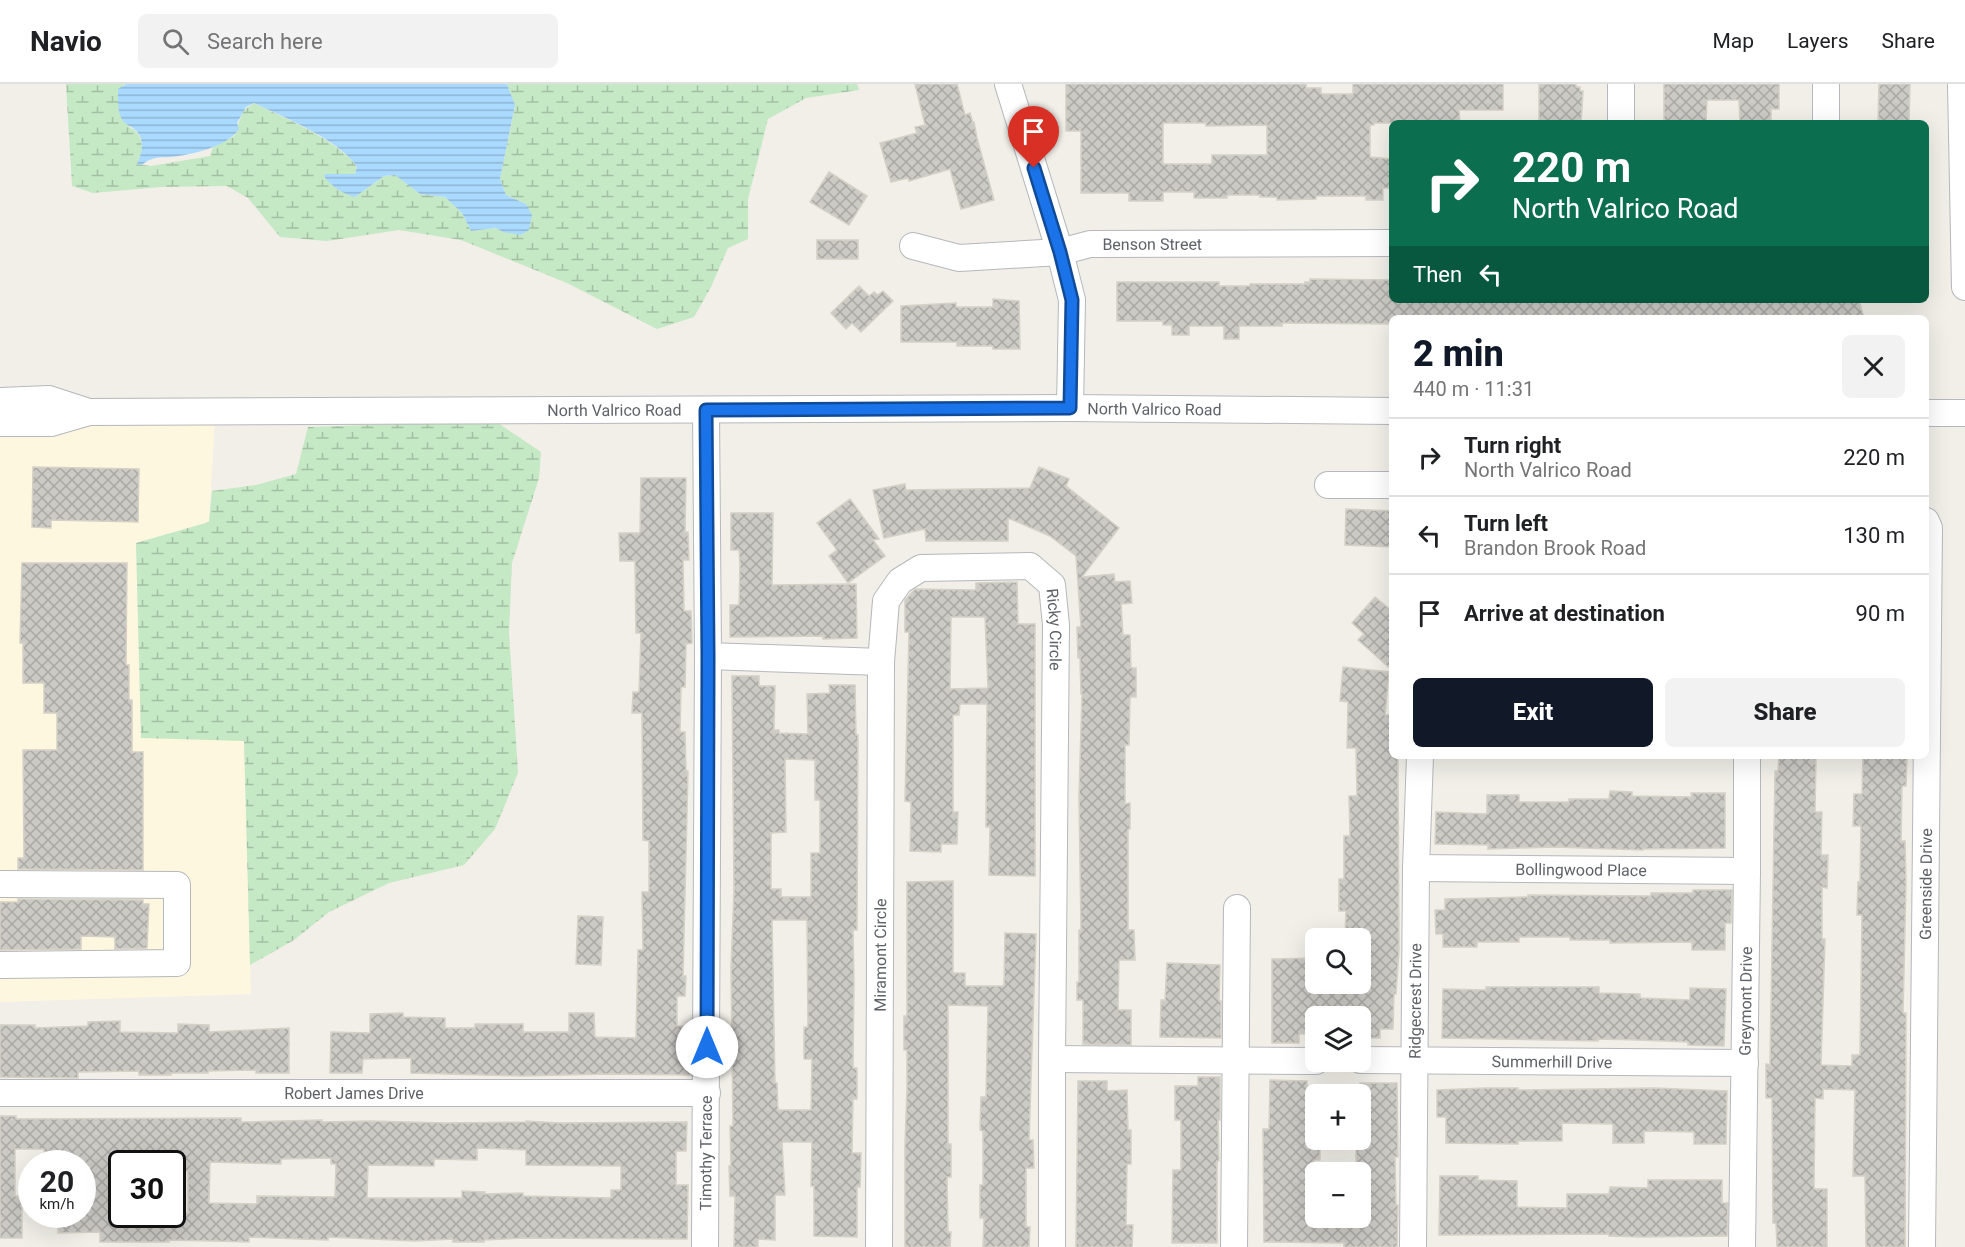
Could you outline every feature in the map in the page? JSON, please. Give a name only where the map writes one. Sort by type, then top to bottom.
[{"type":"street","points":[[1008,84],[1060,252],[1072,300],[1070,408]]},
{"type":"street","points":[[1621,84],[1621,120]]},
{"type":"street","points":[[1826,84],[1826,120]]},
{"type":"street","points":[[1961,84],[1965,287]]},
{"type":"street","name":"Benson Street","points":[[913,246],[959,258],[1060,252],[1090,244],[1389,243]]},
{"type":"street","name":"North Valrico Road","points":[[0,400],[49,399],[89,412]]},
{"type":"street","name":"North Valrico Road","points":[[0,423],[51,423],[89,412],[1070,408],[1389,411]]},
{"type":"street","name":"Timothy Terrace","points":[[705,1247],[708,656],[706,410]]},
{"type":"street","points":[[1929,413],[1965,413]]},
{"type":"street","points":[[1328,485],[1389,485]]},
{"type":"street","name":"Ricky Circle","points":[[881,662],[886,602],[900,581],[921,568],[1030,566],[1052,585],[1056,626],[1052,1059]]},
{"type":"street","points":[[708,656],[881,662]]},
{"type":"street","name":"Miramont Circle","points":[[879,1247],[881,662]]},
{"type":"street","name":"Ridgecrest Drive","points":[[1413,1247],[1413,1060],[1420,759]]},
{"type":"street","name":"Greymont Drive","points":[[1742,1247],[1747,759]]},
{"type":"street","name":"Greenside Drive","points":[[1922,1247],[1927,759]]},
{"type":"street","name":"Bollingwood Place","points":[[1416,868],[1747,871]]},
{"type":"street","points":[[0,884],[177,885],[177,963],[0,964]]},
{"type":"street","points":[[1234,1247],[1237,908]]},
{"type":"street","points":[[1052,1247],[1052,1059],[1305,1061]]},
{"type":"street","name":"Summerhill Drive","points":[[1371,1060],[1745,1063]]},
{"type":"street","name":"Robert James Drive","points":[[0,1094],[707,1093]]},
{"type":"shaded area","points":[[215,420],[209,522],[136,543],[141,737],[244,740],[251,994],[0,1002],[0,421]]},
{"type":"green space","points":[[66,84],[126,84],[123,85],[129,127],[138,134],[142,143],[137,164],[151,166],[210,156],[213,147],[234,136],[243,111],[254,103],[310,131],[349,157],[357,167],[355,174],[325,174],[324,176],[355,197],[384,176],[395,175],[420,194],[445,197],[462,213],[471,231],[496,228],[503,232],[526,204],[506,195],[500,179],[515,106],[507,84],[857,84],[859,90],[806,98],[768,119],[748,199],[748,239],[728,248],[711,287],[694,317],[657,329],[567,283],[461,240],[399,230],[327,241],[280,237],[248,198],[227,186],[161,187],[93,193],[72,186]]},
{"type":"green space","points":[[495,421],[541,452],[539,478],[512,563],[509,632],[518,773],[495,829],[464,865],[389,883],[329,912],[294,940],[250,965],[244,741],[141,738],[136,543],[209,522],[212,491],[256,485],[296,474],[308,427]]},
{"type":"water","points":[[126,84],[507,84],[515,105],[500,179],[506,195],[526,204],[532,215],[529,230],[521,235],[503,232],[496,228],[471,231],[462,213],[445,197],[420,194],[395,175],[384,176],[355,197],[346,194],[324,176],[325,174],[355,174],[357,167],[349,157],[310,130],[254,103],[246,107],[237,123],[239,129],[220,144],[194,153],[155,158],[142,165],[137,164],[142,141],[138,133],[123,121],[119,110],[118,89]]},
{"type":"building","points":[[915,84],[957,84],[965,115],[970,113],[974,122],[994,200],[961,209],[950,169],[909,181],[908,178],[891,182],[880,143],[917,133],[915,127],[925,125]]},
{"type":"building","points":[[1066,84],[1306,84],[1306,88],[1321,88],[1321,94],[1353,94],[1353,84],[1503,84],[1503,110],[1459,110],[1460,120],[1389,120],[1389,123],[1370,125],[1370,157],[1389,159],[1389,188],[1383,188],[1383,200],[1366,200],[1366,196],[1316,196],[1316,199],[1277,200],[1277,197],[1260,197],[1260,195],[1194,198],[1194,192],[1163,192],[1163,201],[1129,201],[1129,193],[1081,193],[1081,131],[1066,131]],"holes":[[[1163,123],[1206,123],[1206,126],[1267,125],[1267,155],[1212,155],[1212,164],[1163,164]]]},
{"type":"building","points":[[1539,84],[1576,84],[1576,87],[1580,87],[1580,91],[1583,91],[1581,120],[1539,120]]},
{"type":"building","points":[[1664,84],[1779,84],[1779,109],[1771,109],[1771,120],[1740,120],[1739,100],[1707,100],[1706,120],[1664,120]]},
{"type":"building","points":[[1879,84],[1910,84],[1909,120],[1878,120]]},
{"type":"building","points":[[829,172],[867,196],[849,225],[810,202]]},
{"type":"building","points":[[817,240],[858,240],[858,259],[817,259]]},
{"type":"building","points":[[1310,279],[1389,280],[1389,303],[1860,303],[1863,315],[1389,315],[1389,324],[1282,323],[1282,326],[1239,326],[1239,339],[1224,339],[1224,326],[1189,326],[1189,335],[1172,335],[1172,325],[1163,325],[1163,321],[1117,321],[1117,282],[1219,282],[1219,286],[1250,286],[1250,284],[1305,284],[1305,282],[1310,282]]},
{"type":"building","points":[[859,286],[869,296],[874,292],[878,295],[883,291],[893,301],[861,332],[852,323],[846,329],[831,313]]},
{"type":"building","points":[[993,299],[1019,301],[1020,349],[957,346],[957,342],[901,342],[901,306],[956,303],[956,307],[993,307]]},
{"type":"building","points":[[33,467],[139,469],[138,522],[51,520],[51,528],[32,527]]},
{"type":"building","points":[[1039,467],[1069,479],[1066,486],[1119,528],[1082,577],[1114,574],[1115,582],[1130,581],[1132,603],[1121,604],[1123,635],[1130,635],[1131,668],[1136,668],[1136,697],[1130,697],[1129,745],[1125,745],[1125,804],[1130,803],[1128,930],[1134,930],[1135,960],[1119,960],[1118,1010],[1131,1010],[1131,1045],[1083,1044],[1083,1000],[1077,1000],[1079,930],[1081,930],[1079,796],[1082,694],[1080,658],[1078,658],[1077,627],[1081,627],[1076,556],[1050,536],[1008,518],[1008,541],[926,541],[925,529],[884,538],[873,490],[905,484],[906,490],[1030,488]]},
{"type":"building","points":[[641,478],[686,478],[685,532],[688,532],[689,560],[683,560],[684,611],[691,611],[692,643],[686,644],[685,687],[681,687],[680,732],[685,732],[686,771],[688,771],[683,976],[686,976],[685,996],[677,996],[677,1026],[682,1026],[682,1048],[691,1047],[691,1075],[523,1076],[411,1073],[411,1058],[363,1059],[362,1073],[330,1073],[331,1032],[370,1033],[370,1014],[403,1013],[403,1017],[445,1018],[445,1028],[475,1028],[475,1024],[523,1024],[523,1032],[569,1032],[569,1013],[594,1013],[595,1037],[636,1038],[638,950],[643,950],[642,892],[649,892],[649,841],[643,840],[642,713],[632,713],[633,692],[639,692],[641,633],[636,633],[635,561],[620,561],[619,533],[640,533]]},
{"type":"building","points":[[850,499],[879,539],[873,540],[885,556],[848,583],[829,556],[837,550],[817,523]]},
{"type":"building","points":[[1346,509],[1389,511],[1389,547],[1345,545]]},
{"type":"building","points":[[731,513],[773,513],[772,585],[856,584],[857,638],[730,637],[730,605],[739,605],[740,564],[739,550],[731,550]]},
{"type":"building","points":[[22,563],[127,563],[126,665],[129,665],[129,700],[132,700],[132,752],[143,752],[143,870],[18,869],[18,858],[24,858],[23,750],[57,750],[57,713],[44,713],[44,683],[23,683],[23,643],[20,643]]},
{"type":"building","points":[[1017,582],[1018,624],[1035,624],[1035,876],[989,875],[990,827],[986,827],[987,704],[960,704],[959,715],[953,715],[953,812],[958,812],[957,844],[941,844],[941,852],[910,851],[911,802],[905,801],[909,632],[905,632],[905,600],[915,589],[976,590],[976,583]],"holes":[[[951,617],[985,617],[988,688],[950,689]]]},
{"type":"building","points":[[1375,597],[1389,609],[1389,667],[1358,640],[1364,634],[1352,623]]},
{"type":"building","points":[[1343,667],[1389,672],[1385,715],[1389,715],[1389,759],[1398,759],[1399,951],[1393,1029],[1380,1029],[1380,1038],[1371,1038],[1371,1006],[1305,1006],[1305,1034],[1299,1034],[1299,1043],[1272,1043],[1272,959],[1305,958],[1305,994],[1371,994],[1371,928],[1345,928],[1346,911],[1339,911],[1339,879],[1344,879],[1344,836],[1350,836],[1349,796],[1357,796],[1356,748],[1347,748],[1348,702],[1340,701]]},
{"type":"building","points":[[732,676],[759,676],[759,686],[775,686],[774,730],[779,730],[779,733],[808,734],[807,694],[830,693],[829,685],[855,685],[856,735],[858,735],[857,930],[853,930],[853,1068],[857,1068],[857,1099],[853,1099],[852,1153],[861,1153],[860,1187],[857,1187],[857,1237],[814,1236],[814,1186],[811,1186],[812,1142],[782,1142],[785,1195],[775,1195],[775,1240],[758,1239],[758,1247],[734,1247],[735,1196],[730,1196],[729,1166],[731,1166],[730,1126],[733,1126],[731,968],[734,890]],"holes":[[[785,759],[815,760],[815,800],[820,800],[820,853],[811,853],[811,897],[781,897],[781,889],[771,889],[771,833],[786,832]],[[772,920],[807,920],[808,1027],[804,1027],[804,1059],[812,1059],[811,1110],[778,1110],[777,1083],[775,1083]]]},
{"type":"building","points":[[1779,759],[1816,759],[1815,812],[1822,812],[1821,855],[1828,855],[1827,888],[1822,887],[1822,939],[1825,939],[1821,1065],[1852,1066],[1852,1055],[1860,1055],[1862,915],[1857,915],[1861,826],[1853,826],[1854,794],[1862,794],[1863,759],[1907,759],[1906,786],[1902,786],[1901,841],[1905,841],[1906,883],[1903,1013],[1906,1013],[1905,1247],[1866,1247],[1865,1176],[1853,1176],[1855,1090],[1823,1089],[1823,1099],[1815,1098],[1814,1189],[1827,1189],[1827,1247],[1777,1247],[1776,1223],[1773,1223],[1772,1098],[1766,1098],[1766,1064],[1770,1065],[1775,771],[1778,771]]},
{"type":"building","points":[[1610,791],[1632,792],[1632,796],[1692,797],[1691,793],[1725,793],[1725,848],[1488,849],[1488,845],[1435,844],[1436,812],[1487,814],[1487,795],[1519,795],[1519,802],[1569,802],[1569,799],[1609,799]]},
{"type":"building","points":[[953,881],[953,973],[965,973],[965,986],[1004,986],[1005,933],[1036,934],[1029,1140],[1033,1140],[1034,1168],[1026,1168],[1026,1227],[1030,1227],[1029,1247],[983,1247],[984,1218],[980,1218],[980,1185],[983,1185],[983,1131],[980,1130],[981,1097],[986,1097],[988,1006],[948,1005],[948,1144],[951,1144],[951,1177],[947,1177],[950,1247],[905,1247],[907,1050],[904,1050],[904,1016],[907,1016],[907,882]]},
{"type":"building","points":[[1693,890],[1732,890],[1731,923],[1725,923],[1725,950],[1692,950],[1692,942],[1610,943],[1610,940],[1570,940],[1570,937],[1519,937],[1519,942],[1477,942],[1477,947],[1443,947],[1443,934],[1436,934],[1435,910],[1445,910],[1445,899],[1528,897],[1528,895],[1651,896],[1651,893],[1693,893]]},
{"type":"building","points":[[18,899],[143,900],[143,904],[149,904],[147,948],[115,949],[115,937],[81,936],[81,949],[0,950],[0,902],[18,902]]},
{"type":"building","points":[[578,916],[603,917],[601,965],[576,964]]},
{"type":"building","points":[[1167,963],[1220,965],[1221,1038],[1160,1037],[1161,1000],[1165,1000]]},
{"type":"building","points":[[1486,987],[1599,987],[1599,993],[1640,994],[1640,998],[1690,1000],[1690,988],[1726,989],[1724,1046],[1638,1040],[1442,1038],[1443,989],[1486,990]]},
{"type":"building","points":[[120,1021],[120,1032],[178,1033],[178,1024],[209,1025],[209,1032],[289,1028],[289,1073],[256,1073],[256,1070],[139,1075],[139,1071],[78,1072],[78,1078],[0,1077],[0,1025],[35,1025],[35,1028],[88,1026],[88,1022]]},
{"type":"building","points":[[1198,1077],[1220,1077],[1217,1243],[1172,1243],[1173,1170],[1181,1170],[1181,1120],[1175,1120],[1175,1086],[1198,1086]]},
{"type":"building","points":[[1270,1080],[1307,1081],[1305,1084],[1305,1150],[1320,1150],[1320,1160],[1305,1162],[1305,1228],[1371,1228],[1371,1162],[1356,1162],[1356,1150],[1371,1150],[1371,1084],[1360,1083],[1397,1083],[1398,1157],[1395,1157],[1396,1205],[1398,1205],[1397,1247],[1344,1247],[1344,1243],[1264,1242],[1263,1129],[1269,1129]]},
{"type":"building","points":[[1078,1081],[1107,1081],[1107,1091],[1127,1090],[1128,1130],[1131,1130],[1131,1164],[1127,1164],[1126,1225],[1133,1225],[1132,1247],[1076,1247]]},
{"type":"building","points":[[1518,1088],[1518,1090],[1654,1088],[1727,1091],[1726,1144],[1694,1144],[1694,1132],[1644,1131],[1644,1143],[1613,1143],[1613,1124],[1562,1123],[1562,1141],[1518,1141],[1518,1144],[1446,1143],[1446,1117],[1437,1117],[1437,1090]]},
{"type":"building","points":[[0,1116],[16,1116],[16,1119],[241,1118],[241,1122],[322,1120],[322,1122],[446,1123],[687,1122],[686,1151],[676,1151],[676,1185],[688,1185],[687,1239],[525,1238],[453,1242],[453,1239],[415,1241],[328,1237],[328,1240],[249,1237],[249,1242],[169,1240],[169,1242],[100,1242],[100,1232],[58,1233],[58,1228],[96,1228],[96,1150],[15,1149],[15,1196],[18,1196],[18,1228],[22,1228],[22,1238],[0,1238]],"holes":[[[477,1148],[526,1150],[526,1165],[621,1166],[621,1190],[611,1190],[611,1198],[523,1196],[523,1193],[484,1194],[485,1192],[462,1191],[462,1198],[367,1198],[368,1165],[434,1166],[434,1159],[477,1160]],[[331,1158],[331,1164],[336,1164],[335,1197],[257,1196],[257,1204],[209,1203],[210,1162],[281,1164],[281,1159]]]},
{"type":"building","points":[[1440,1176],[1478,1176],[1478,1180],[1517,1181],[1517,1207],[1567,1208],[1567,1194],[1609,1194],[1610,1187],[1648,1188],[1648,1180],[1722,1180],[1722,1203],[1728,1203],[1727,1236],[1439,1235]]},
{"type":"route","points":[[707,1047],[706,410],[1070,408],[1072,300],[1034,168]]}]
